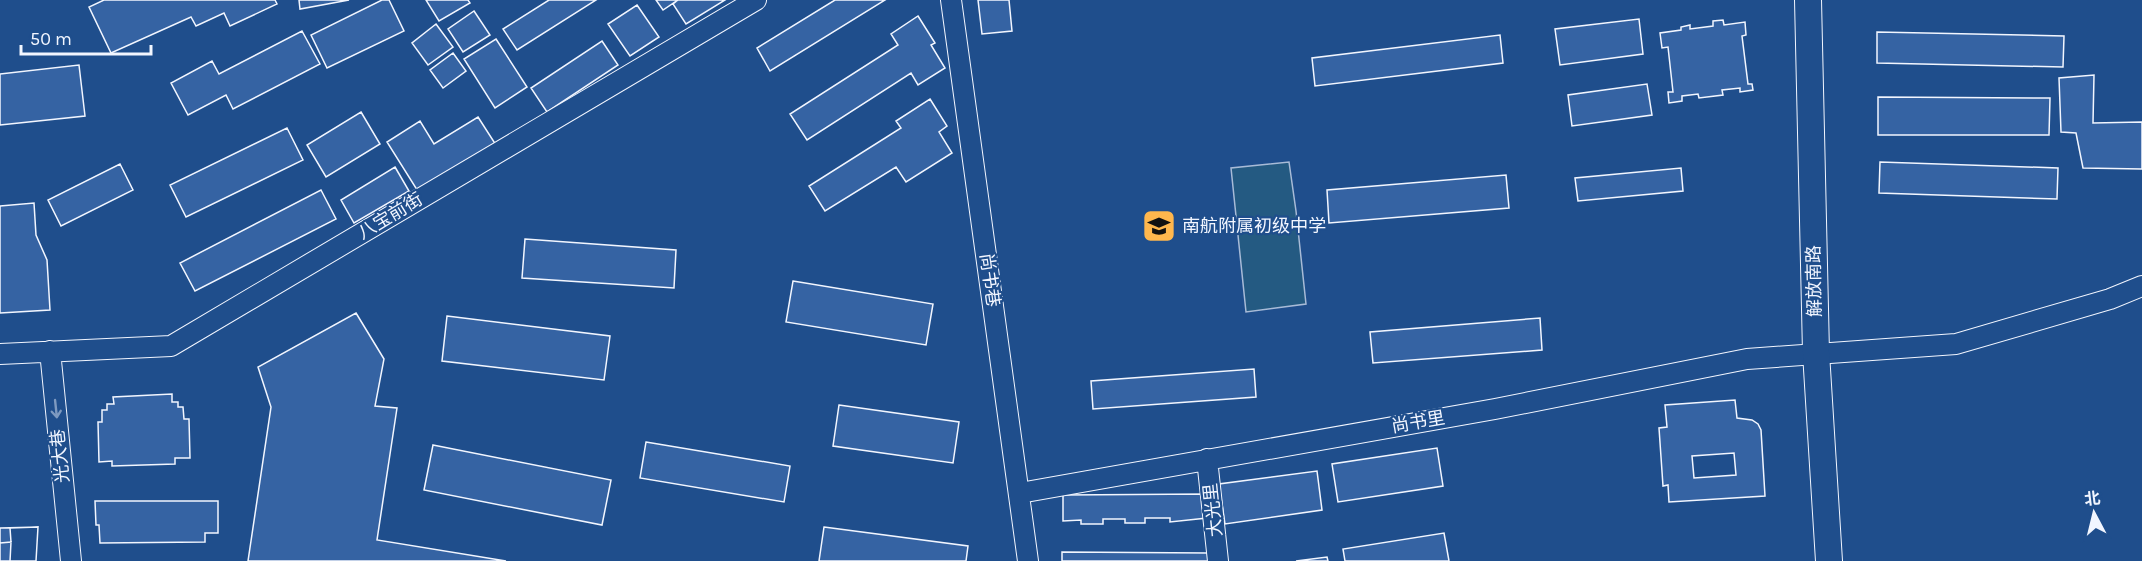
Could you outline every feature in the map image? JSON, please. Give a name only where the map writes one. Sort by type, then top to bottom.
[{"type":"street","name":"八宝前街","points":[[0,354],[171,346],[756,0]]},
{"type":"street","name":"尚书巷","points":[[951,0],[1028,561]]},
{"type":"street","name":"解放南路","points":[[1808,0],[1816,353],[1829,561]]},
{"type":"street","name":"尚书里","points":[[1020,493],[1495,409],[1747,359],[1956,344],[2110,299],[2142,286]]},
{"type":"street","name":"光大巷","points":[[50,351],[70,561]]},
{"type":"street","name":"大光里","points":[[1207,459],[1218,561]]},
{"type":"shaded area","points":[[1289,162],[1306,304],[1246,312],[1231,168]]},
{"type":"building","points":[[104,0],[275,0],[277,4],[230,26],[224,13],[196,26],[191,17],[111,53],[89,7]]},
{"type":"building","points":[[299,0],[349,0],[300,9]]},
{"type":"building","points":[[382,0],[389,0],[404,31],[327,68],[311,35]]},
{"type":"building","points":[[426,0],[468,0],[470,3],[439,21]]},
{"type":"building","points":[[549,0],[596,0],[517,50],[503,29]]},
{"type":"building","points":[[656,0],[678,0],[663,10]]},
{"type":"building","points":[[678,0],[725,0],[686,24],[673,4]]},
{"type":"building","points":[[835,0],[885,0],[770,71],[757,48]]},
{"type":"building","points":[[978,0],[1009,0],[1012,31],[982,34]]},
{"type":"building","points":[[637,5],[659,37],[630,56],[608,24]]},
{"type":"building","points":[[474,11],[490,35],[463,52],[448,29]]},
{"type":"building","points":[[918,16],[935,43],[931,45],[945,68],[918,85],[911,73],[807,140],[790,114],[898,45],[891,34]]},
{"type":"building","points":[[1639,19],[1643,54],[1560,65],[1555,29]]},
{"type":"building","points":[[1723,20],[1724,25],[1745,22],[1746,35],[1742,36],[1748,84],[1752,84],[1753,90],[1740,92],[1740,88],[1722,90],[1723,95],[1699,98],[1698,94],[1682,96],[1682,101],[1669,103],[1668,92],[1673,92],[1668,47],[1662,48],[1660,33],[1681,30],[1681,27],[1690,25],[1690,29],[1713,26],[1713,21]]},
{"type":"building","points":[[436,24],[453,47],[428,65],[412,43]]},
{"type":"building","points":[[302,31],[320,64],[233,109],[226,95],[188,115],[171,83],[212,61],[219,74]]},
{"type":"building","points":[[1877,32],[2064,36],[2063,67],[1877,63]]},
{"type":"building","points":[[1500,35],[1503,63],[1315,86],[1312,58]]},
{"type":"building","points":[[496,39],[527,87],[495,108],[464,59]]},
{"type":"building","points":[[602,41],[618,65],[547,112],[531,88]]},
{"type":"building","points":[[453,53],[466,71],[443,88],[430,70]]},
{"type":"building","points":[[79,65],[85,116],[0,125],[0,74]]},
{"type":"building","points":[[2094,75],[2093,123],[2142,122],[2142,169],[2083,168],[2076,133],[2061,132],[2059,78]]},
{"type":"building","points":[[1647,84],[1652,115],[1572,126],[1568,95]]},
{"type":"building","points":[[1878,97],[2050,98],[2049,135],[1878,135]]},
{"type":"building","points":[[930,99],[947,126],[939,132],[952,153],[906,182],[896,167],[825,211],[809,186],[901,128],[896,121]]},
{"type":"building","points":[[361,112],[380,144],[326,177],[307,145]]},
{"type":"building","points":[[478,117],[496,145],[419,193],[387,142],[420,121],[434,144]]},
{"type":"building","points":[[287,128],[303,160],[186,217],[170,185]]},
{"type":"building","points":[[1880,162],[2058,168],[2057,199],[1879,193]]},
{"type":"building","points":[[120,164],[133,190],[61,226],[48,200]]},
{"type":"building","points":[[395,167],[409,191],[354,223],[341,200]]},
{"type":"building","points":[[1681,168],[1683,191],[1578,201],[1575,178]]},
{"type":"building","points":[[1506,175],[1509,208],[1329,223],[1327,190]]},
{"type":"building","points":[[321,190],[336,219],[195,291],[180,263]]},
{"type":"building","points":[[34,203],[36,235],[47,260],[50,310],[0,313],[0,206]]},
{"type":"building","points":[[525,239],[676,250],[674,288],[522,278]]},
{"type":"building","points":[[793,281],[933,304],[926,345],[786,322]]},
{"type":"building","points":[[356,313],[384,359],[375,406],[397,408],[377,540],[506,561],[248,561],[271,407],[258,367]]},
{"type":"building","points":[[447,316],[610,336],[604,380],[442,361]]},
{"type":"building","points":[[1540,318],[1542,350],[1373,363],[1370,332]]},
{"type":"building","points":[[1254,369],[1256,397],[1093,409],[1091,381]]},
{"type":"building","points":[[172,394],[172,402],[178,402],[178,407],[183,407],[184,419],[189,419],[190,458],[175,458],[175,464],[112,466],[112,461],[99,462],[98,422],[102,422],[102,410],[107,410],[107,404],[114,404],[113,397]]},
{"type":"building","points":[[1735,400],[1737,418],[1752,420],[1761,430],[1765,496],[1669,502],[1668,485],[1663,486],[1659,428],[1667,427],[1665,405]],"holes":[[[1734,453],[1736,475],[1694,478],[1692,456]]]},
{"type":"building","points":[[839,405],[959,422],[953,463],[833,446]]},
{"type":"building","points":[[646,442],[790,466],[784,502],[640,478]]},
{"type":"building","points":[[433,445],[611,480],[602,525],[424,490]]},
{"type":"building","points":[[1437,448],[1443,486],[1338,502],[1332,464]]},
{"type":"building","points":[[1317,471],[1322,510],[1225,524],[1219,484]]},
{"type":"building","points":[[1207,494],[1207,518],[1170,522],[1170,518],[1145,518],[1145,523],[1125,523],[1125,519],[1103,519],[1103,524],[1081,524],[1081,520],[1063,521],[1063,495]]},
{"type":"building","points":[[95,501],[218,501],[218,533],[205,533],[205,542],[100,543],[99,525],[96,525]]},
{"type":"building","points":[[38,527],[36,561],[0,561],[0,528]]},
{"type":"building","points":[[38,527],[36,561],[0,561],[0,543],[11,542],[10,528]]},
{"type":"building","points":[[824,527],[968,546],[966,561],[819,561]]},
{"type":"building","points":[[1444,533],[1449,561],[1345,561],[1343,549]]},
{"type":"building","points":[[11,542],[10,561],[0,561],[0,543]]},
{"type":"building","points":[[1062,552],[1208,553],[1208,561],[1062,561]]},
{"type":"building","points":[[1327,557],[1328,561],[1296,561]]},
{"type":"place","name":"南航附属初级中学","points":[[1159,226]]}]
